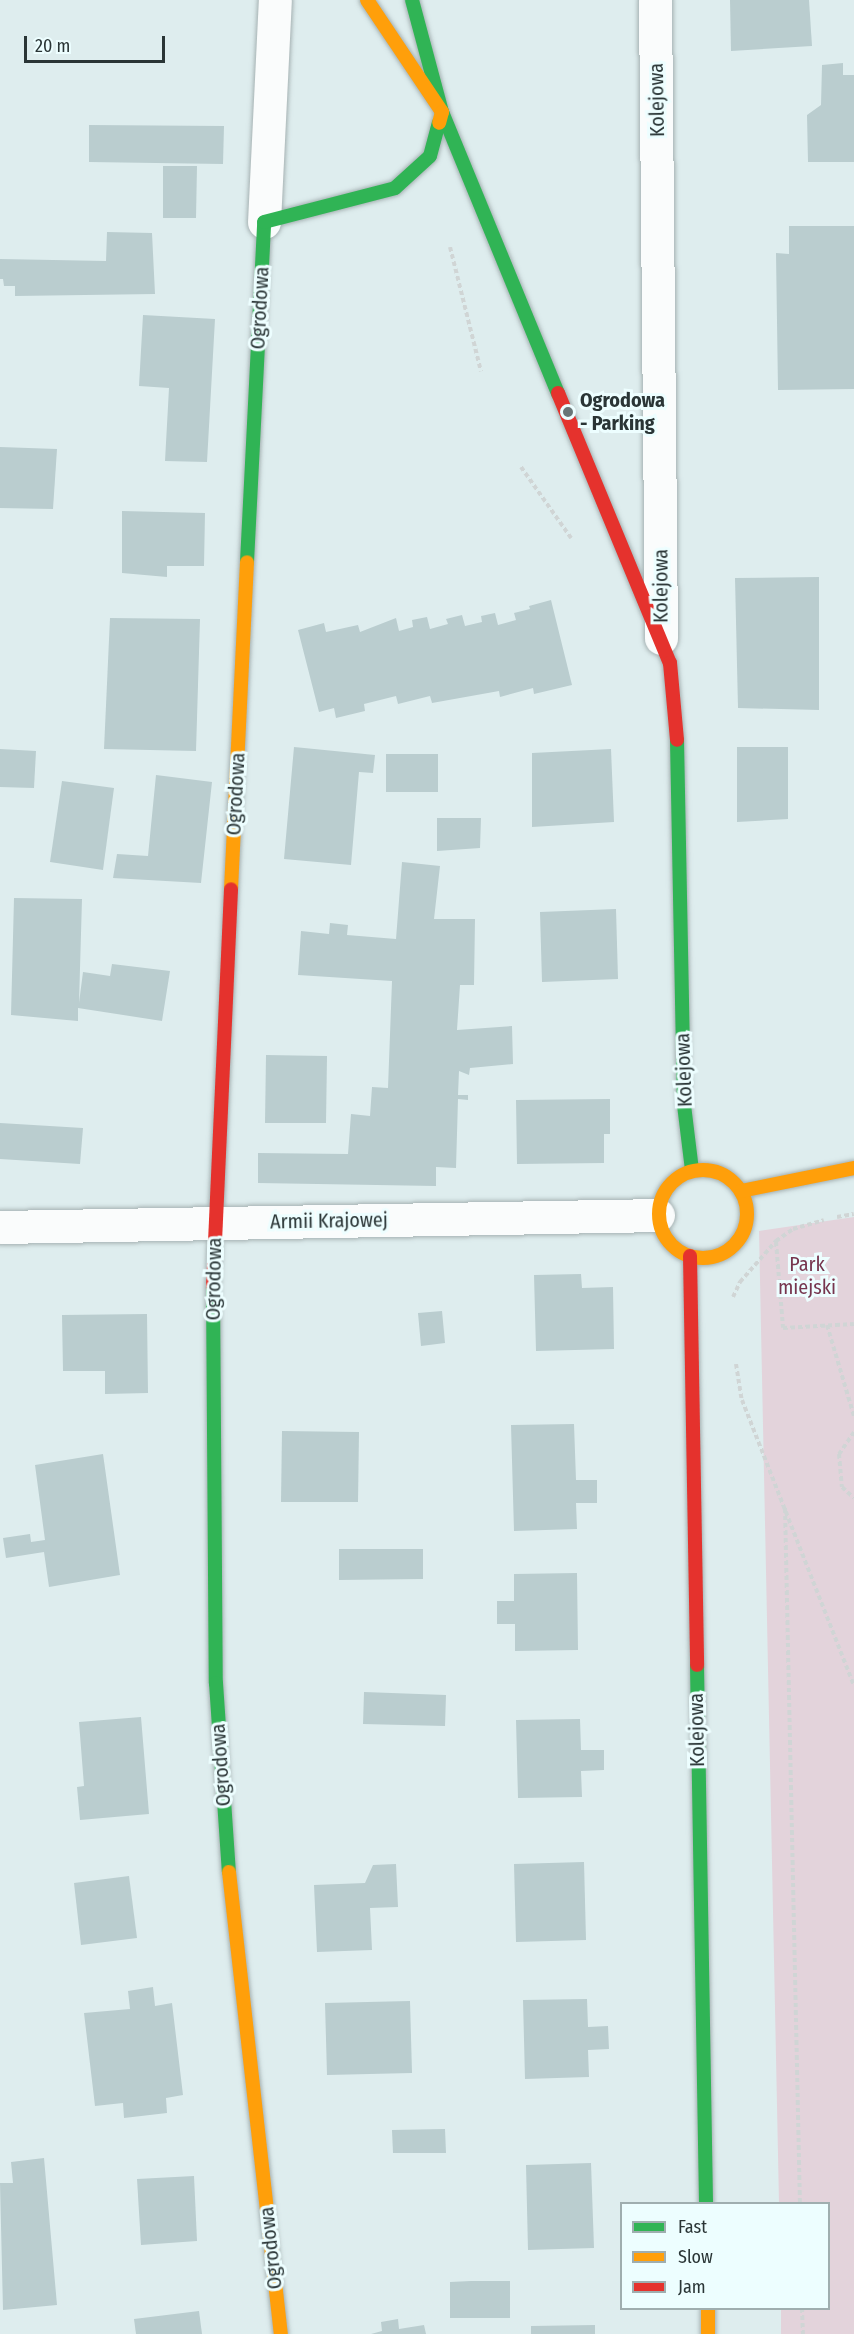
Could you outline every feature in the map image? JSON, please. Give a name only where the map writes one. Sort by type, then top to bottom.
[{"type":"street","name":"Ogrodowa","points":[[275,0],[215,1222],[218,1706],[226,1845],[280,2334]]},
{"type":"street","points":[[264,222],[395,188],[430,156],[442,112],[367,0]]},
{"type":"street","points":[[412,0],[442,112],[662,638]]},
{"type":"street","name":"Kolejowa","points":[[655,0],[662,638],[670,663],[676,715],[684,1105],[692,1170]]},
{"type":"street","points":[[741,1191],[854,1168]]},
{"type":"street","points":[[692,1170],[720,1173],[741,1191],[747,1205],[742,1235],[719,1255],[690,1256],[671,1244],[658,1215],[667,1187],[692,1170]]},
{"type":"street","name":"Armii Krajowej","points":[[0,1227],[658,1215]]},
{"type":"street","name":"Kolejowa","points":[[690,1256],[706,2202]]},
{"type":"street","points":[[708,2310],[708,2334]]},
{"type":"path","points":[[521,467],[575,544]]},
{"type":"path","points":[[731,1302],[740,1282],[776,1241],[793,1229],[854,1214]]},
{"type":"path","points":[[776,1241],[783,1328],[854,1324]]},
{"type":"path","points":[[827,1325],[854,1416]]},
{"type":"path","points":[[735,1356],[742,1400],[854,1686]]},
{"type":"path","points":[[854,1432],[839,1454],[842,1487],[854,1498]]},
{"type":"path","points":[[785,1508],[800,2202]]},
{"type":"path","points":[[802,2310],[802,2334]]},
{"type":"green space","name":"Park miejski","points":[[854,1217],[854,2334],[781,2334],[781,2310],[830,2310],[830,2202],[779,2202],[759,1231]]},
{"type":"building","points":[[730,0],[809,0],[812,46],[731,51]]},
{"type":"building","points":[[843,63],[843,75],[854,75],[854,162],[808,162],[807,115],[821,105],[822,65]]},
{"type":"building","points":[[89,125],[224,126],[223,164],[89,162]]},
{"type":"building","points":[[163,166],[197,166],[196,218],[163,218]]},
{"type":"building","points":[[789,226],[854,226],[854,389],[778,390],[776,253],[789,254]]},
{"type":"building","points":[[107,232],[152,233],[155,294],[15,296],[15,286],[4,286],[3,279],[0,279],[0,259],[106,261]]},
{"type":"building","points":[[143,315],[215,319],[207,462],[165,461],[169,388],[139,386]]},
{"type":"building","points":[[0,447],[57,449],[53,509],[0,508]]},
{"type":"building","points":[[122,511],[205,513],[204,566],[167,566],[167,577],[122,573]]},
{"type":"building","points":[[819,577],[819,710],[738,708],[735,578]]},
{"type":"building","points":[[551,600],[572,685],[534,694],[533,688],[500,697],[499,691],[432,703],[430,696],[398,704],[396,696],[364,704],[365,711],[336,718],[334,708],[319,712],[298,630],[324,623],[326,632],[358,625],[360,632],[396,618],[399,631],[413,627],[412,620],[427,617],[430,629],[448,624],[446,619],[462,615],[465,626],[482,622],[481,616],[495,613],[498,625],[516,620],[514,613]]},
{"type":"building","points":[[110,618],[200,619],[196,751],[104,749]]},
{"type":"building","points":[[294,747],[375,755],[373,773],[359,772],[351,865],[284,859]]},
{"type":"building","points":[[737,747],[788,747],[788,819],[737,822]]},
{"type":"building","points":[[0,749],[36,751],[34,788],[0,787]]},
{"type":"building","points":[[611,749],[614,822],[532,827],[532,753]]},
{"type":"building","points":[[386,754],[438,754],[438,792],[386,792]]},
{"type":"building","points":[[156,775],[212,782],[201,883],[113,878],[117,854],[148,856]]},
{"type":"building","points":[[62,781],[114,788],[103,870],[50,862]]},
{"type":"building","points":[[437,818],[481,818],[480,848],[437,851]]},
{"type":"building","points":[[402,862],[440,866],[434,919],[475,919],[474,985],[460,985],[457,1030],[512,1026],[513,1064],[470,1068],[469,1075],[459,1071],[458,1095],[468,1095],[468,1100],[458,1099],[456,1168],[436,1167],[436,1186],[258,1183],[258,1153],[348,1154],[351,1114],[370,1116],[372,1087],[388,1088],[392,981],[298,975],[301,931],[329,934],[330,923],[348,925],[347,935],[396,939]]},
{"type":"building","points":[[14,898],[82,899],[79,1003],[83,972],[110,976],[112,964],[170,971],[162,1021],[78,1008],[78,1021],[11,1015]]},
{"type":"building","points":[[616,909],[618,979],[542,982],[540,912]]},
{"type":"building","points":[[266,1055],[327,1056],[326,1123],[265,1123]]},
{"type":"building","points":[[610,1099],[610,1134],[604,1134],[604,1163],[517,1164],[516,1100]]},
{"type":"building","points":[[0,1123],[83,1128],[80,1164],[0,1159]]},
{"type":"building","points":[[581,1274],[582,1288],[613,1287],[614,1349],[536,1351],[534,1275]]},
{"type":"building","points":[[442,1311],[445,1343],[421,1346],[418,1313]]},
{"type":"building","points":[[147,1314],[148,1393],[105,1394],[105,1371],[63,1371],[62,1315]]},
{"type":"building","points":[[574,1424],[576,1480],[597,1480],[597,1503],[576,1503],[577,1529],[514,1531],[511,1425]]},
{"type":"building","points":[[282,1431],[359,1432],[358,1502],[281,1502]]},
{"type":"building","points":[[103,1454],[120,1575],[49,1587],[44,1552],[6,1558],[3,1538],[30,1534],[31,1542],[45,1540],[35,1465]]},
{"type":"building","points":[[339,1549],[423,1549],[423,1579],[339,1580]]},
{"type":"building","points":[[577,1573],[578,1650],[515,1651],[515,1624],[497,1624],[497,1601],[514,1601],[514,1574]]},
{"type":"building","points":[[364,1692],[446,1695],[445,1726],[363,1724]]},
{"type":"building","points":[[141,1717],[149,1814],[80,1820],[77,1787],[84,1786],[79,1722]]},
{"type":"building","points":[[580,1719],[581,1750],[604,1750],[604,1770],[581,1771],[582,1797],[518,1798],[516,1720]]},
{"type":"building","points":[[584,1862],[586,1940],[516,1942],[514,1864]]},
{"type":"building","points":[[396,1864],[398,1907],[370,1908],[372,1950],[317,1952],[314,1885],[365,1883],[373,1865]]},
{"type":"building","points":[[129,1876],[137,1938],[81,1945],[74,1883]]},
{"type":"building","points":[[153,1987],[155,2006],[172,2003],[183,2095],[166,2098],[167,2113],[124,2118],[123,2103],[95,2106],[84,2013],[130,2009],[128,1991]]},
{"type":"building","points":[[587,1999],[588,2027],[608,2026],[609,2049],[588,2050],[589,2077],[525,2079],[523,2000]]},
{"type":"building","points":[[410,2001],[412,2073],[327,2075],[325,2003]]},
{"type":"building","points":[[445,2129],[446,2153],[393,2153],[392,2130]]},
{"type":"building","points":[[44,2158],[57,2305],[3,2310],[0,2183],[13,2183],[11,2162]]},
{"type":"building","points":[[591,2163],[594,2248],[528,2250],[526,2165]]},
{"type":"building","points":[[194,2176],[197,2241],[141,2245],[137,2179]]},
{"type":"building","points":[[510,2281],[510,2318],[450,2318],[450,2282]]},
{"type":"building","points":[[199,2311],[202,2334],[136,2334],[134,2319]]},
{"type":"building","points":[[398,2319],[399,2329],[424,2325],[426,2334],[371,2334],[382,2331],[381,2322]]},
{"type":"building","points":[[595,2325],[595,2334],[531,2334],[531,2326]]},
{"type":"traffic: fast","points":[[412,0],[442,112],[558,393]]},
{"type":"traffic: fast","points":[[247,562],[264,222],[395,188],[430,156],[439,123]]},
{"type":"traffic: fast","points":[[677,740],[684,1105],[692,1170]]},
{"type":"traffic: fast","points":[[213,1286],[216,1683],[229,1872]]},
{"type":"traffic: fast","points":[[697,1665],[706,2202]]},
{"type":"traffic: slow","points":[[367,0],[442,112],[439,123]]},
{"type":"traffic: slow","points":[[231,889],[247,562]]},
{"type":"traffic: slow","points":[[741,1191],[854,1168]]},
{"type":"traffic: slow","points":[[703,1170],[728,1177],[740,1189],[747,1214],[740,1239],[728,1251],[703,1258],[678,1251],[666,1239],[659,1214],[666,1189],[678,1177],[703,1170]]},
{"type":"traffic: slow","points":[[229,1872],[281,2334]]},
{"type":"traffic: slow","points":[[708,2310],[708,2334]]},
{"type":"traffic: jam","points":[[558,393],[670,663],[677,740]]},
{"type":"traffic: jam","points":[[213,1286],[231,889]]},
{"type":"traffic: jam","points":[[690,1256],[697,1665]]},
{"type":"place","name":"Ogrodowa - Parking","points":[[568,412]]}]
